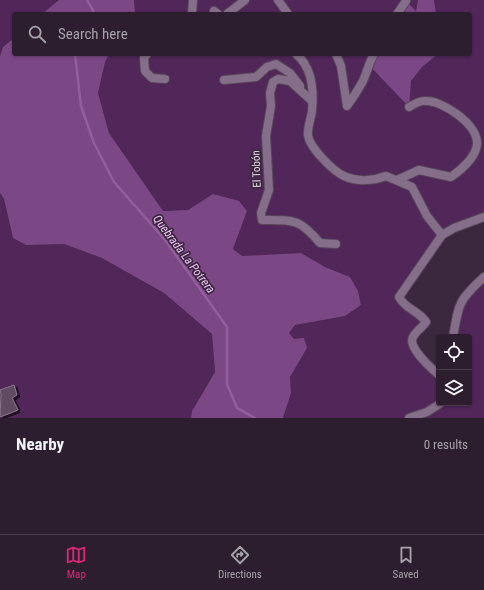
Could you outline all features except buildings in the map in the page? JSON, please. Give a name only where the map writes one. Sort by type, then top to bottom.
[{"type":"street","points":[[192,12],[193,0]]},
{"type":"street","points":[[230,12],[245,0]]},
{"type":"street","points":[[278,0],[287,12]]},
{"type":"street","points":[[399,12],[406,1]]},
{"type":"street","points":[[145,56],[145,71],[152,78],[165,79]]},
{"type":"street","points":[[298,56],[311,79],[312,101],[308,136],[317,154],[344,176],[370,181],[386,176],[412,187],[427,216],[442,235]]},
{"type":"street","points":[[337,56],[341,66],[347,106],[356,94],[373,56]]},
{"type":"street","points":[[224,80],[256,76],[267,67],[276,64],[290,73],[312,101]]},
{"type":"street","name":"El Tobón","points":[[312,101],[290,81],[278,79],[273,82],[270,93],[271,106],[266,136],[269,190],[261,213],[262,220],[290,220],[308,228],[320,243],[336,244]]},
{"type":"street","points":[[397,180],[418,170],[451,177],[462,169],[476,149],[477,142],[474,133],[464,119],[452,109],[425,100],[408,106]]},
{"type":"street","points":[[436,372],[422,359],[412,343],[412,338],[426,322],[423,317],[405,306],[398,297],[442,235],[454,228],[484,217]]},
{"type":"street","points":[[453,334],[456,315],[461,301],[467,292],[484,277]]},
{"type":"street","points":[[409,418],[427,412],[436,406]]},
{"type":"shaded area","points":[[0,0],[59,0],[44,12],[12,12],[12,40],[3,47],[0,56]]},
{"type":"shaded area","points":[[59,0],[134,0],[135,12],[44,12]]},
{"type":"shaded area","points":[[134,0],[418,0],[416,12],[134,12]]},
{"type":"shaded area","points":[[418,0],[434,0],[436,12],[398,12],[406,1],[416,11]]},
{"type":"shaded area","points":[[434,0],[484,0],[484,217],[442,235],[399,297],[426,322],[412,343],[436,372],[436,406],[472,406],[472,334],[453,334],[455,315],[484,277],[484,418],[283,418],[291,393],[290,377],[307,348],[288,333],[295,325],[345,316],[361,305],[358,291],[350,277],[325,267],[301,253],[242,256],[233,249],[247,211],[213,194],[188,210],[163,211],[109,133],[98,93],[105,62],[108,56],[377,56],[411,81],[422,67],[436,56],[472,56],[472,12],[436,12]]},
{"type":"shaded area","points":[[12,40],[12,56],[108,56],[105,62],[98,93],[109,133],[163,211],[188,210],[213,194],[239,201],[247,211],[233,249],[242,256],[301,253],[325,267],[350,277],[358,291],[361,305],[345,316],[295,325],[289,333],[294,339],[304,338],[307,348],[290,377],[291,393],[283,418],[191,418],[192,411],[215,372],[212,334],[164,293],[102,258],[64,244],[26,245],[13,238],[4,199],[0,193],[0,56],[3,47]]},
{"type":"shaded area","points":[[373,56],[436,56],[422,67],[411,81],[409,107],[368,64]]},
{"type":"shaded area","points":[[0,193],[4,199],[13,238],[26,245],[64,244],[102,258],[164,293],[212,334],[215,372],[192,411],[191,418],[0,418],[18,410],[12,398],[17,395],[14,385],[0,390]]},
{"type":"waterway","name":"Quebrada La Potrera","points":[[87,0],[94,12]]},
{"type":"waterway","name":"Quebrada La Potrera","points":[[75,56],[81,106],[94,143],[114,182],[166,241],[227,327],[227,384],[237,408],[255,418]]}]
